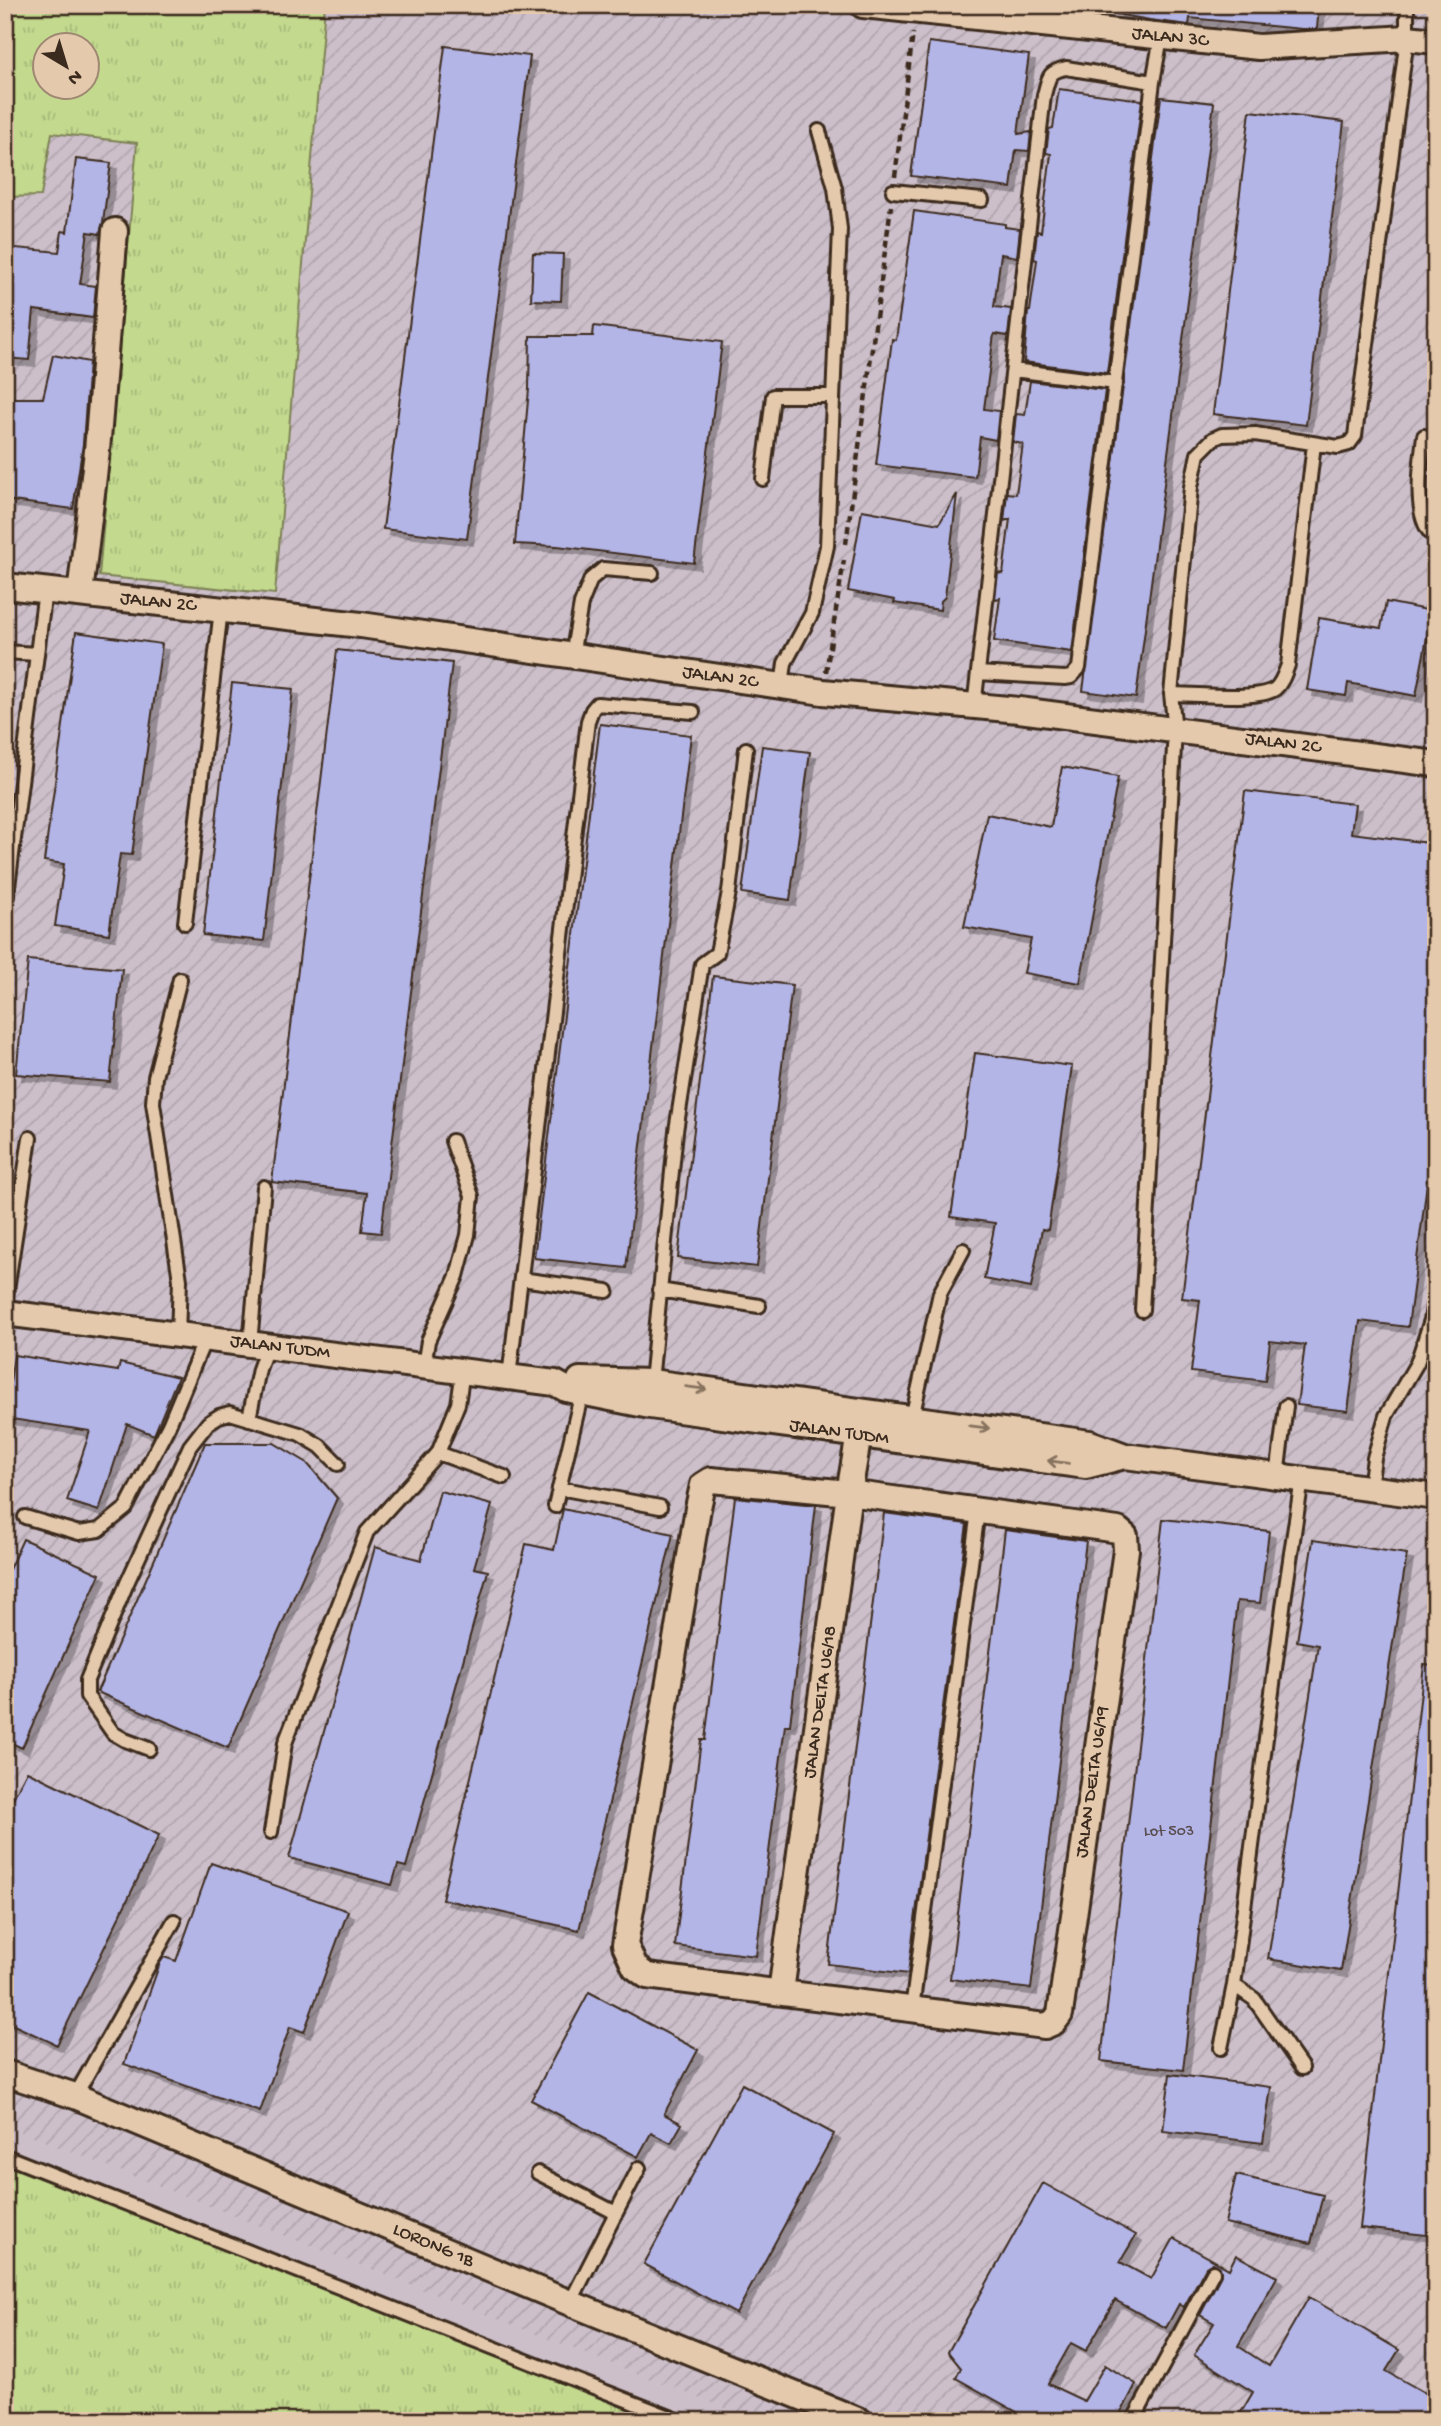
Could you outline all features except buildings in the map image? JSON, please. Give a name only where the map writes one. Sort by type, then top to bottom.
[{"type":"street","name":"JALAN 3C","points":[[863,5],[1259,47],[1407,38],[1436,41]]},
{"type":"street","points":[[80,594],[97,451],[115,231]]},
{"type":"street","name":"JALAN 2C","points":[[5,586],[362,625],[823,692],[1019,710],[1436,764]]},
{"type":"street","name":"JALAN TUDM","points":[[5,1313],[555,1383],[582,1392],[650,1406],[1086,1466],[1125,1456]]},
{"type":"street","name":"JALAN TUDM","points":[[555,1383],[569,1379],[652,1382],[1090,1443],[1125,1456],[1436,1497]]},
{"type":"street","name":"JALAN DELTA U6/18","points":[[781,1992],[849,1493],[863,1411]]},
{"type":"street","points":[[912,2009],[647,1976],[635,1967],[625,1945],[703,1486],[711,1480],[849,1493],[978,1511]]},
{"type":"street","name":"JALAN DELTA U6/19","points":[[912,2009],[1045,2026],[1054,2022],[1060,2014],[1126,1550],[1125,1536],[1118,1530],[978,1511]]},
{"type":"street","name":"LORONG 1B","points":[[5,2073],[75,2096],[860,2421]]},
{"type":"lane","points":[[1142,1310],[1175,730],[1171,694],[1191,487],[1198,454],[1213,439],[1222,435],[1255,434],[1338,447],[1349,444],[1354,436],[1407,38],[1407,5]]},
{"type":"lane","points":[[978,673],[1065,678],[1079,668],[1153,82],[1161,37]]},
{"type":"lane","points":[[974,706],[1044,95],[1049,76],[1055,70],[1066,68],[1153,82]]},
{"type":"lane","points":[[782,686],[786,663],[812,613],[827,546],[840,229],[835,188],[819,131]]},
{"type":"lane","points":[[893,191],[982,200]]},
{"type":"lane","points":[[1013,370],[1116,383]]},
{"type":"lane","points":[[763,479],[773,396],[832,396]]},
{"type":"lane","points":[[1424,436],[1418,491],[1426,526],[1429,533],[1436,538]]},
{"type":"lane","points":[[1171,694],[1259,696],[1275,688],[1283,678],[1288,665],[1314,444]]},
{"type":"lane","points":[[572,656],[581,604],[591,579],[603,569],[652,573]]},
{"type":"lane","points":[[5,911],[46,590]]},
{"type":"lane","points":[[186,923],[221,610]]},
{"type":"lane","points":[[5,652],[37,654]]},
{"type":"lane","points":[[509,1377],[588,721],[597,704],[692,712]]},
{"type":"lane","points":[[652,1382],[676,1131],[702,964],[717,953],[729,892],[746,749]]},
{"type":"lane","points":[[177,1335],[180,1280],[153,1103],[155,1077],[180,979]]},
{"type":"lane","points":[[5,1303],[30,1138]]},
{"type":"lane","points":[[424,1366],[428,1340],[457,1276],[468,1235],[472,1196],[452,1141]]},
{"type":"lane","points":[[249,1419],[259,1369],[264,1187]]},
{"type":"lane","points":[[912,1418],[940,1293],[963,1250]]},
{"type":"lane","points":[[521,1279],[607,1291]]},
{"type":"lane","points":[[1370,1488],[1374,1458],[1386,1416],[1418,1363],[1431,1320],[1436,1289]]},
{"type":"lane","points":[[659,1290],[759,1306]]},
{"type":"lane","points":[[25,1517],[79,1533],[99,1530],[126,1508],[169,1425],[205,1339]]},
{"type":"lane","points":[[271,1832],[285,1743],[367,1532],[438,1453],[458,1404],[463,1371]]},
{"type":"lane","points":[[555,1506],[582,1392]]},
{"type":"lane","points":[[1277,1476],[1286,1406]]},
{"type":"lane","points":[[149,1749],[113,1733],[87,1696],[87,1679],[127,1583],[190,1446],[208,1423],[230,1413],[300,1434],[320,1446],[338,1464]]},
{"type":"lane","points":[[438,1453],[505,1477]]},
{"type":"lane","points":[[1221,2048],[1234,1985],[1283,1607],[1303,1479]]},
{"type":"lane","points":[[559,1488],[660,1507]]},
{"type":"lane","points":[[912,2009],[978,1511]]},
{"type":"lane","points":[[75,2096],[174,1921]]},
{"type":"lane","points":[[1234,1985],[1254,1999],[1302,2068]]},
{"type":"lane","points":[[5,2156],[680,2421]]},
{"type":"lane","points":[[570,2303],[639,2168]]},
{"type":"lane","points":[[538,2173],[616,2213]]},
{"type":"lane","points":[[1133,2421],[1213,2272]]},
{"type":"path","points":[[823,692],[857,476],[916,11]]},
{"type":"shaded area","points":[[5,5],[1436,5],[1436,2421],[758,2421],[5,2126]]},
{"type":"shaded area","points":[[5,2126],[24,2133],[758,2421],[5,2421]]},
{"type":"green space","points":[[13,5],[325,5],[275,594],[99,576],[137,143],[52,133],[41,196],[5,197],[5,77]]},
{"type":"green space","points":[[5,2151],[681,2421],[5,2421]]}]
